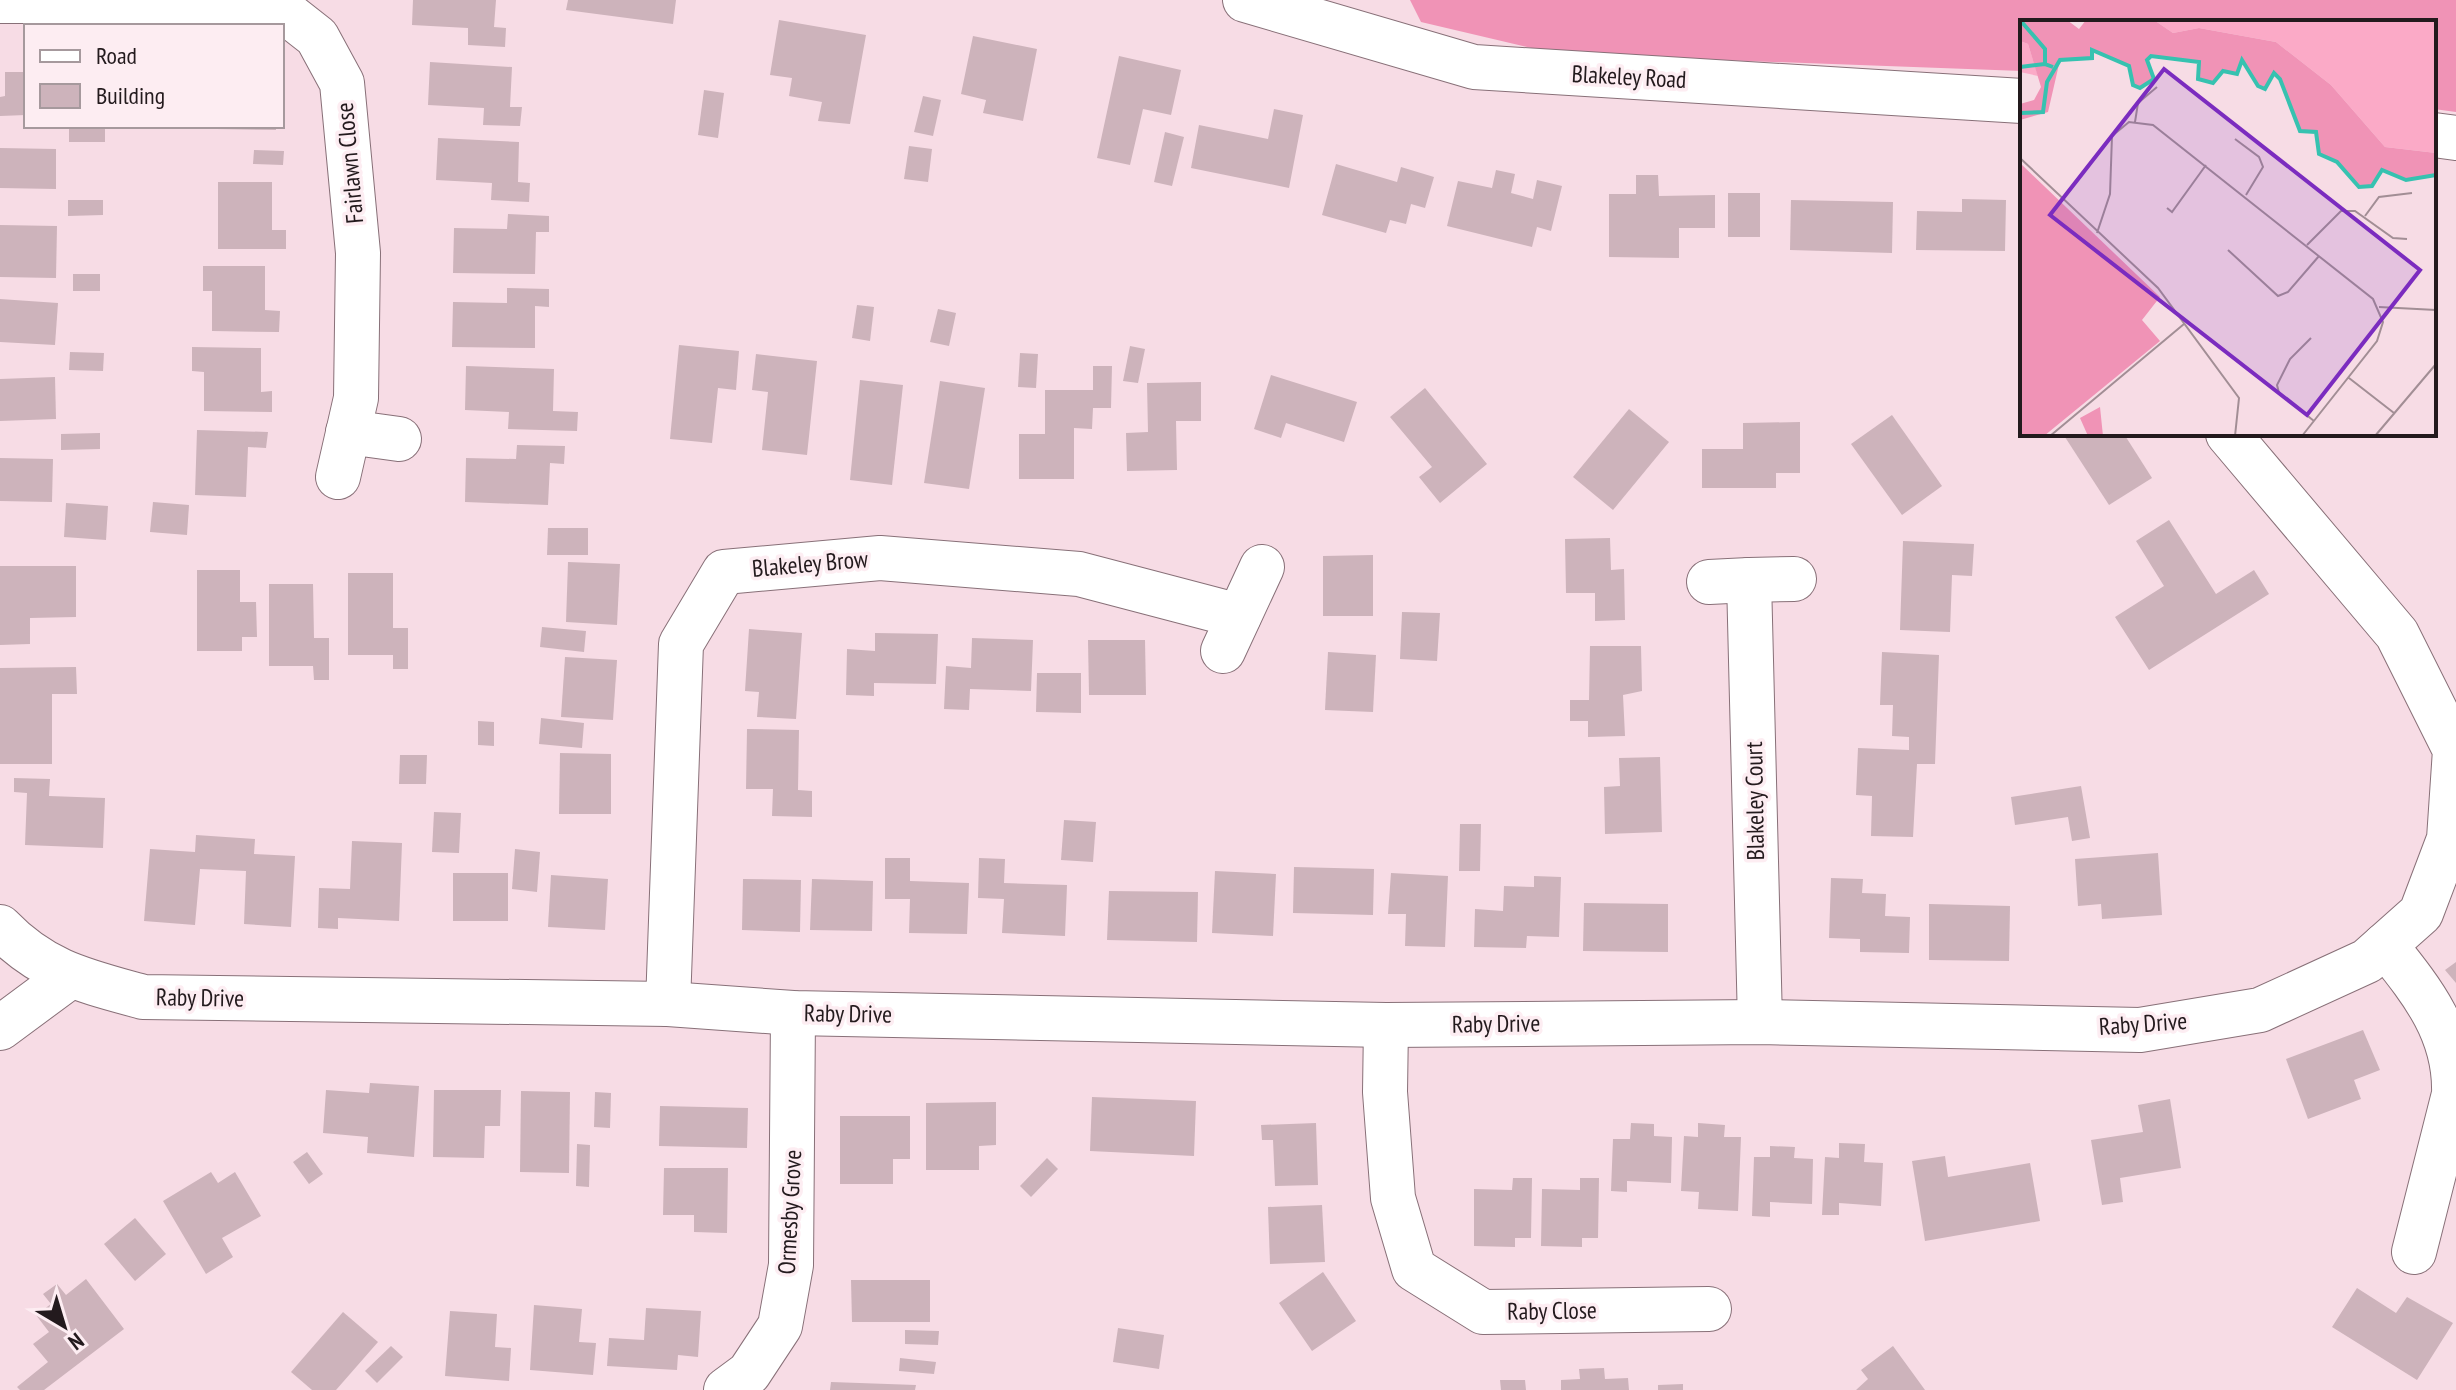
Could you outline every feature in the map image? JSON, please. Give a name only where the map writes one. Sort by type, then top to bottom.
[{"type":"street","name":"Blakeley Road","points":[[1245,0],[1474,67],[2020,101]]},
{"type":"street","name":"Fairlawn Close","points":[[0,1],[271,1],[317,37],[342,83],[358,253],[356,398],[338,477]]},
{"type":"street","points":[[2436,135],[2456,138]]},
{"type":"street","points":[[348,432],[399,439]]},
{"type":"street","name":"Raby Drive","points":[[0,927],[24,952],[69,977],[143,997],[668,1004],[793,1013],[1386,1025],[1760,1022],[2140,1030],[2260,1010],[2367,961],[2421,913],[2449,839],[2455,750],[2397,634],[2230,436]]},
{"type":"street","name":"Blakeley Brow","points":[[668,1004],[681,644],[724,572],[880,558],[1079,574],[1231,634],[1262,567]]},
{"type":"street","name":"Blakeley Court","points":[[1760,1022],[1729,581],[1794,579]]},
{"type":"street","points":[[2385,945],[2433,1008],[2455,1067],[2454,1094],[2414,1252]]},
{"type":"street","points":[[0,1028],[69,977]]},
{"type":"street","name":"Ormesby Grove","points":[[726,1390],[749,1373],[780,1326],[791,1265],[793,1013]]},
{"type":"street","name":"Raby Close","points":[[1386,1025],[1385,1092],[1393,1198],[1414,1269],[1483,1312],[1709,1309]]},
{"type":"shaded area","points":[[1410,0],[2456,0],[2456,112],[2436,109],[2436,20],[2020,20],[2020,71],[1557,54],[1421,22]]},
{"type":"building","points":[[413,0],[496,0],[494,27],[506,28],[505,47],[468,45],[468,28],[412,25]]},
{"type":"building","points":[[568,0],[676,0],[673,24],[566,10]]},
{"type":"building","points":[[779,20],[866,35],[850,124],[818,121],[822,102],[789,96],[792,78],[770,75]]},
{"type":"building","points":[[973,36],[1037,49],[1023,121],[983,113],[986,100],[961,94]]},
{"type":"building","points":[[1119,56],[1181,70],[1171,115],[1143,109],[1130,165],[1097,158]]},
{"type":"building","points":[[430,62],[512,67],[510,107],[522,107],[520,126],[483,125],[484,108],[428,105]]},
{"type":"building","points":[[5,72],[24,72],[24,115],[0,116],[0,97],[5,96]]},
{"type":"building","points":[[704,90],[724,93],[718,138],[698,135]]},
{"type":"building","points":[[923,96],[941,100],[933,136],[914,132]]},
{"type":"building","points":[[1274,109],[1303,115],[1289,188],[1191,168],[1199,125],[1268,139]]},
{"type":"building","points":[[69,128],[105,128],[105,142],[69,142]]},
{"type":"building","points":[[276,128],[276,130],[216,129]]},
{"type":"building","points":[[1165,132],[1184,137],[1172,186],[1154,182]]},
{"type":"building","points":[[438,138],[519,142],[518,182],[530,183],[529,202],[491,200],[492,183],[436,180]]},
{"type":"building","points":[[909,146],[932,149],[928,182],[904,179]]},
{"type":"building","points":[[0,148],[56,149],[56,189],[0,188]]},
{"type":"building","points":[[254,150],[284,151],[283,165],[253,164]]},
{"type":"building","points":[[1336,164],[1397,182],[1401,167],[1434,177],[1425,208],[1411,204],[1406,224],[1390,220],[1386,233],[1322,215]]},
{"type":"building","points":[[1496,170],[1515,174],[1511,193],[1533,199],[1537,180],[1562,186],[1551,231],[1537,227],[1532,247],[1447,226],[1458,181],[1492,188]]},
{"type":"building","points":[[1636,175],[1658,175],[1659,196],[1715,195],[1715,228],[1679,228],[1679,258],[1609,257],[1609,194],[1636,194]]},
{"type":"building","points":[[218,182],[272,182],[272,230],[286,230],[286,249],[218,249]]},
{"type":"building","points":[[1728,193],[1760,193],[1760,237],[1728,237]]},
{"type":"building","points":[[1962,199],[2006,200],[2005,251],[1916,250],[1917,211],[1962,212]]},
{"type":"building","points":[[68,200],[103,200],[103,215],[68,216]]},
{"type":"building","points":[[1791,200],[1893,202],[1892,253],[1790,250]]},
{"type":"building","points":[[508,214],[549,216],[549,232],[536,232],[535,274],[453,273],[454,228],[507,229]]},
{"type":"building","points":[[0,225],[57,226],[56,278],[0,277]]},
{"type":"building","points":[[203,266],[265,266],[265,310],[280,311],[279,332],[212,331],[212,291],[203,291]]},
{"type":"building","points":[[73,274],[100,274],[100,291],[73,291]]},
{"type":"building","points":[[507,288],[549,289],[549,307],[535,306],[535,348],[452,347],[453,302],[507,303]]},
{"type":"building","points":[[0,299],[58,303],[55,345],[0,342]]},
{"type":"building","points":[[857,305],[874,307],[870,341],[852,338]]},
{"type":"building","points":[[938,309],[956,313],[949,346],[930,342]]},
{"type":"building","points":[[679,345],[739,351],[736,390],[718,388],[712,443],[670,439]]},
{"type":"building","points":[[1130,346],[1145,349],[1138,383],[1123,381]]},
{"type":"building","points":[[192,347],[261,348],[261,392],[272,391],[272,412],[204,411],[204,372],[192,371]]},
{"type":"building","points":[[70,352],[104,353],[103,371],[69,370]]},
{"type":"building","points":[[1020,353],[1038,354],[1036,388],[1018,387]]},
{"type":"building","points":[[756,354],[817,361],[807,455],[762,450],[768,392],[752,390]]},
{"type":"building","points":[[466,366],[554,369],[553,411],[578,412],[577,431],[508,429],[509,412],[465,410]]},
{"type":"building","points":[[1093,366],[1112,366],[1111,408],[1093,408],[1092,429],[1074,428],[1074,479],[1019,479],[1019,434],[1045,434],[1045,390],[1093,390]]},
{"type":"building","points":[[1271,375],[1357,402],[1344,442],[1286,423],[1281,438],[1254,429]]},
{"type":"building","points":[[55,377],[56,419],[0,421],[0,379]]},
{"type":"building","points":[[860,380],[903,385],[892,485],[850,480]]},
{"type":"building","points":[[940,381],[985,388],[969,489],[924,483]]},
{"type":"building","points":[[1201,382],[1201,421],[1176,421],[1177,470],[1127,471],[1126,433],[1148,432],[1147,383]]},
{"type":"building","points":[[1425,388],[1487,464],[1440,503],[1419,477],[1432,467],[1390,417]]},
{"type":"building","points":[[1629,409],[1669,442],[1613,510],[1573,477]]},
{"type":"building","points":[[1892,415],[1942,486],[1902,515],[1851,444]]},
{"type":"building","points":[[1800,422],[1800,473],[1776,473],[1776,488],[1702,488],[1702,449],[1743,449],[1743,423]]},
{"type":"building","points":[[197,430],[268,432],[266,448],[248,447],[246,497],[195,495]]},
{"type":"building","points":[[100,433],[100,449],[61,450],[61,434]]},
{"type":"building","points":[[2064,436],[2125,436],[2152,478],[2109,505]]},
{"type":"building","points":[[517,445],[565,446],[564,464],[550,463],[548,505],[465,502],[466,458],[516,459]]},
{"type":"building","points":[[0,458],[53,459],[52,502],[0,501]]},
{"type":"building","points":[[153,502],[189,505],[187,535],[150,532]]},
{"type":"building","points":[[66,503],[108,506],[106,540],[64,537]]},
{"type":"building","points":[[2169,520],[2216,594],[2254,570],[2269,594],[2149,670],[2115,617],[2164,586],[2136,541]]},
{"type":"building","points":[[548,528],[588,528],[588,555],[547,555]]},
{"type":"building","points":[[1610,538],[1611,570],[1624,569],[1625,620],[1595,621],[1595,593],[1566,593],[1565,539]]},
{"type":"building","points":[[1903,541],[1974,544],[1972,576],[1952,575],[1950,632],[1900,630]]},
{"type":"building","points":[[1373,555],[1373,616],[1323,616],[1323,556]]},
{"type":"building","points":[[568,562],[620,564],[617,625],[566,622]]},
{"type":"building","points":[[0,566],[76,566],[76,617],[30,618],[30,644],[0,645]]},
{"type":"building","points":[[197,570],[240,570],[240,602],[256,602],[257,637],[242,637],[242,651],[197,651]]},
{"type":"building","points":[[348,573],[393,573],[393,628],[408,628],[408,669],[393,669],[393,655],[348,655]]},
{"type":"building","points":[[269,584],[313,584],[314,638],[329,638],[329,680],[314,680],[313,666],[269,666]]},
{"type":"building","points":[[1402,612],[1440,613],[1437,661],[1400,659]]},
{"type":"building","points":[[542,627],[586,631],[584,652],[540,647]]},
{"type":"building","points":[[749,629],[802,633],[796,719],[757,717],[759,692],[745,691]]},
{"type":"building","points":[[875,633],[938,634],[936,684],[874,683],[874,696],[846,695],[847,649],[875,651]]},
{"type":"building","points":[[972,638],[1033,640],[1031,691],[970,689],[969,710],[944,709],[946,666],[971,668]]},
{"type":"building","points":[[1088,640],[1145,640],[1146,695],[1089,695]]},
{"type":"building","points":[[1590,646],[1641,646],[1642,691],[1623,695],[1625,736],[1588,737],[1588,721],[1570,721],[1570,700],[1589,700]]},
{"type":"building","points":[[1328,652],[1376,655],[1373,712],[1325,710]]},
{"type":"building","points":[[1882,652],[1939,655],[1935,764],[1917,764],[1913,837],[1871,836],[1872,796],[1856,795],[1858,748],[1909,750],[1909,737],[1892,736],[1893,705],[1880,705]]},
{"type":"building","points":[[565,657],[617,660],[613,720],[561,717]]},
{"type":"building","points":[[76,667],[77,694],[52,694],[52,764],[0,764],[0,668]]},
{"type":"building","points":[[1037,673],[1081,673],[1081,713],[1036,712]]},
{"type":"building","points":[[541,718],[584,723],[582,748],[539,744]]},
{"type":"building","points":[[478,721],[494,722],[494,746],[478,745]]},
{"type":"building","points":[[747,729],[799,730],[798,790],[812,791],[812,817],[772,816],[773,789],[746,789]]},
{"type":"building","points":[[560,753],[611,754],[611,814],[559,814]]},
{"type":"building","points":[[400,755],[427,755],[426,784],[399,784]]},
{"type":"building","points":[[1660,757],[1662,832],[1605,834],[1604,787],[1620,786],[1619,758]]},
{"type":"building","points":[[14,778],[50,779],[49,796],[105,798],[103,848],[25,845],[27,793],[14,792]]},
{"type":"building","points":[[2081,786],[2090,838],[2072,841],[2068,817],[2015,825],[2011,797]]},
{"type":"building","points":[[434,812],[461,813],[459,853],[432,852]]},
{"type":"building","points":[[1064,820],[1096,822],[1093,862],[1061,860]]},
{"type":"building","points":[[1460,824],[1481,824],[1480,871],[1459,871]]},
{"type":"building","points":[[196,835],[255,839],[254,854],[295,856],[291,927],[244,924],[246,871],[200,869],[195,925],[144,921],[150,849],[195,852]]},
{"type":"building","points":[[352,841],[402,843],[399,921],[338,918],[338,929],[318,928],[319,888],[350,889]]},
{"type":"building","points":[[515,849],[540,852],[537,892],[512,889]]},
{"type":"building","points":[[2158,853],[2162,915],[2102,919],[2101,904],[2078,906],[2075,859]]},
{"type":"building","points":[[885,858],[910,858],[910,881],[969,883],[967,934],[909,933],[910,899],[885,899]]},
{"type":"building","points":[[979,858],[1005,859],[1004,883],[1067,885],[1065,936],[1002,933],[1004,899],[978,898]]},
{"type":"building","points":[[1294,867],[1374,869],[1373,915],[1293,913]]},
{"type":"building","points":[[1215,871],[1276,874],[1273,936],[1212,933]]},
{"type":"building","points":[[453,873],[508,873],[508,921],[453,921]]},
{"type":"building","points":[[1391,873],[1448,876],[1445,947],[1405,946],[1406,914],[1388,914]]},
{"type":"building","points":[[551,875],[608,879],[605,930],[548,927]]},
{"type":"building","points":[[1534,876],[1561,877],[1559,937],[1527,936],[1526,948],[1474,947],[1475,909],[1503,911],[1504,886],[1534,887]]},
{"type":"building","points":[[1831,878],[1863,879],[1862,893],[1886,894],[1885,916],[1910,917],[1909,953],[1860,952],[1860,939],[1829,938]]},
{"type":"building","points":[[743,879],[801,880],[800,932],[742,930]]},
{"type":"building","points":[[812,879],[873,881],[872,931],[810,930]]},
{"type":"building","points":[[1109,891],[1198,892],[1197,942],[1107,940]]},
{"type":"building","points":[[1584,903],[1668,904],[1668,952],[1583,951]]},
{"type":"building","points":[[1929,904],[2010,906],[2009,961],[1929,960]]},
{"type":"building","points":[[2456,962],[2456,983],[2445,970]]},
{"type":"building","points":[[2363,1030],[2380,1070],[2354,1080],[2361,1099],[2308,1119],[2286,1059]]},
{"type":"building","points":[[370,1083],[419,1086],[414,1157],[367,1153],[368,1137],[323,1133],[326,1090],[369,1093]]},
{"type":"building","points":[[434,1090],[501,1090],[500,1126],[485,1126],[484,1158],[433,1157]]},
{"type":"building","points":[[521,1091],[570,1092],[569,1173],[520,1172]]},
{"type":"building","points":[[595,1092],[611,1093],[610,1128],[594,1127]]},
{"type":"building","points":[[1092,1097],[1196,1101],[1194,1156],[1090,1151]]},
{"type":"building","points":[[2170,1099],[2181,1168],[2120,1178],[2123,1202],[2102,1205],[2091,1140],[2143,1132],[2138,1105]]},
{"type":"building","points":[[996,1102],[996,1145],[979,1146],[979,1170],[926,1170],[926,1103]]},
{"type":"building","points":[[660,1106],[748,1108],[747,1148],[659,1146]]},
{"type":"building","points":[[840,1116],[910,1116],[910,1159],[893,1159],[893,1184],[840,1184]]},
{"type":"building","points":[[1316,1123],[1318,1185],[1275,1186],[1273,1140],[1262,1140],[1261,1125]]},
{"type":"building","points":[[1631,1123],[1654,1124],[1654,1136],[1672,1137],[1671,1183],[1627,1181],[1627,1192],[1611,1191],[1613,1139],[1630,1139]]},
{"type":"building","points":[[1698,1123],[1725,1125],[1724,1137],[1741,1137],[1738,1211],[1698,1209],[1699,1192],[1681,1191],[1684,1136],[1698,1137]]},
{"type":"building","points":[[1839,1143],[1865,1144],[1864,1162],[1883,1163],[1881,1206],[1839,1203],[1839,1215],[1822,1215],[1825,1157],[1839,1158]]},
{"type":"building","points":[[577,1144],[590,1145],[589,1187],[576,1186]]},
{"type":"building","points":[[1770,1146],[1795,1147],[1794,1158],[1813,1159],[1812,1204],[1770,1202],[1770,1217],[1752,1216],[1754,1157],[1770,1157]]},
{"type":"building","points":[[307,1152],[323,1174],[309,1184],[293,1162]]},
{"type":"building","points":[[1945,1156],[1948,1177],[2030,1163],[2040,1221],[1925,1241],[1912,1161]]},
{"type":"building","points":[[1047,1158],[1058,1169],[1031,1197],[1020,1186]]},
{"type":"building","points":[[664,1168],[728,1168],[727,1233],[694,1232],[694,1215],[663,1215]]},
{"type":"building","points":[[211,1172],[218,1183],[235,1172],[261,1216],[222,1238],[233,1257],[206,1274],[163,1201]]},
{"type":"building","points":[[1513,1178],[1532,1178],[1531,1238],[1515,1238],[1515,1247],[1474,1246],[1474,1189],[1512,1190]]},
{"type":"building","points":[[1580,1178],[1599,1178],[1598,1238],[1582,1238],[1582,1247],[1541,1246],[1542,1189],[1580,1190]]},
{"type":"building","points":[[1322,1205],[1325,1262],[1270,1264],[1268,1207]]},
{"type":"building","points":[[135,1218],[166,1254],[135,1281],[104,1244]]},
{"type":"building","points":[[1323,1272],[1356,1321],[1312,1351],[1279,1303]]},
{"type":"building","points":[[86,1279],[124,1329],[44,1390],[20,1390],[17,1387],[48,1362],[33,1344],[49,1332],[36,1315],[51,1304],[43,1294],[57,1284],[66,1295]]},
{"type":"building","points":[[851,1280],[930,1280],[930,1322],[852,1322]]},
{"type":"building","points":[[2357,1288],[2396,1313],[2407,1297],[2453,1323],[2417,1380],[2332,1327]]},
{"type":"building","points":[[534,1305],[582,1309],[579,1342],[596,1343],[593,1375],[530,1370]]},
{"type":"building","points":[[646,1308],[701,1311],[698,1357],[678,1355],[677,1370],[607,1366],[609,1338],[644,1340]]},
{"type":"building","points":[[450,1311],[497,1314],[495,1347],[511,1348],[509,1381],[445,1376]]},
{"type":"building","points":[[343,1312],[378,1342],[336,1390],[312,1390],[291,1372]]},
{"type":"building","points":[[1118,1328],[1164,1335],[1159,1369],[1113,1362]]},
{"type":"building","points":[[905,1330],[939,1331],[938,1345],[905,1344]]},
{"type":"building","points":[[391,1346],[403,1357],[377,1383],[365,1371]]},
{"type":"building","points":[[1893,1346],[1925,1390],[1856,1390],[1868,1379],[1861,1370]]},
{"type":"building","points":[[900,1358],[936,1362],[934,1374],[899,1371]]},
{"type":"building","points":[[1604,1368],[1605,1379],[1628,1378],[1629,1390],[1561,1390],[1561,1380],[1580,1379],[1579,1369]]},
{"type":"building","points":[[1500,1380],[1525,1380],[1526,1390],[1501,1390]]},
{"type":"building","points":[[831,1382],[916,1385],[915,1390],[830,1390]]},
{"type":"building","points":[[1683,1384],[1683,1390],[1658,1390],[1658,1385]]}]
